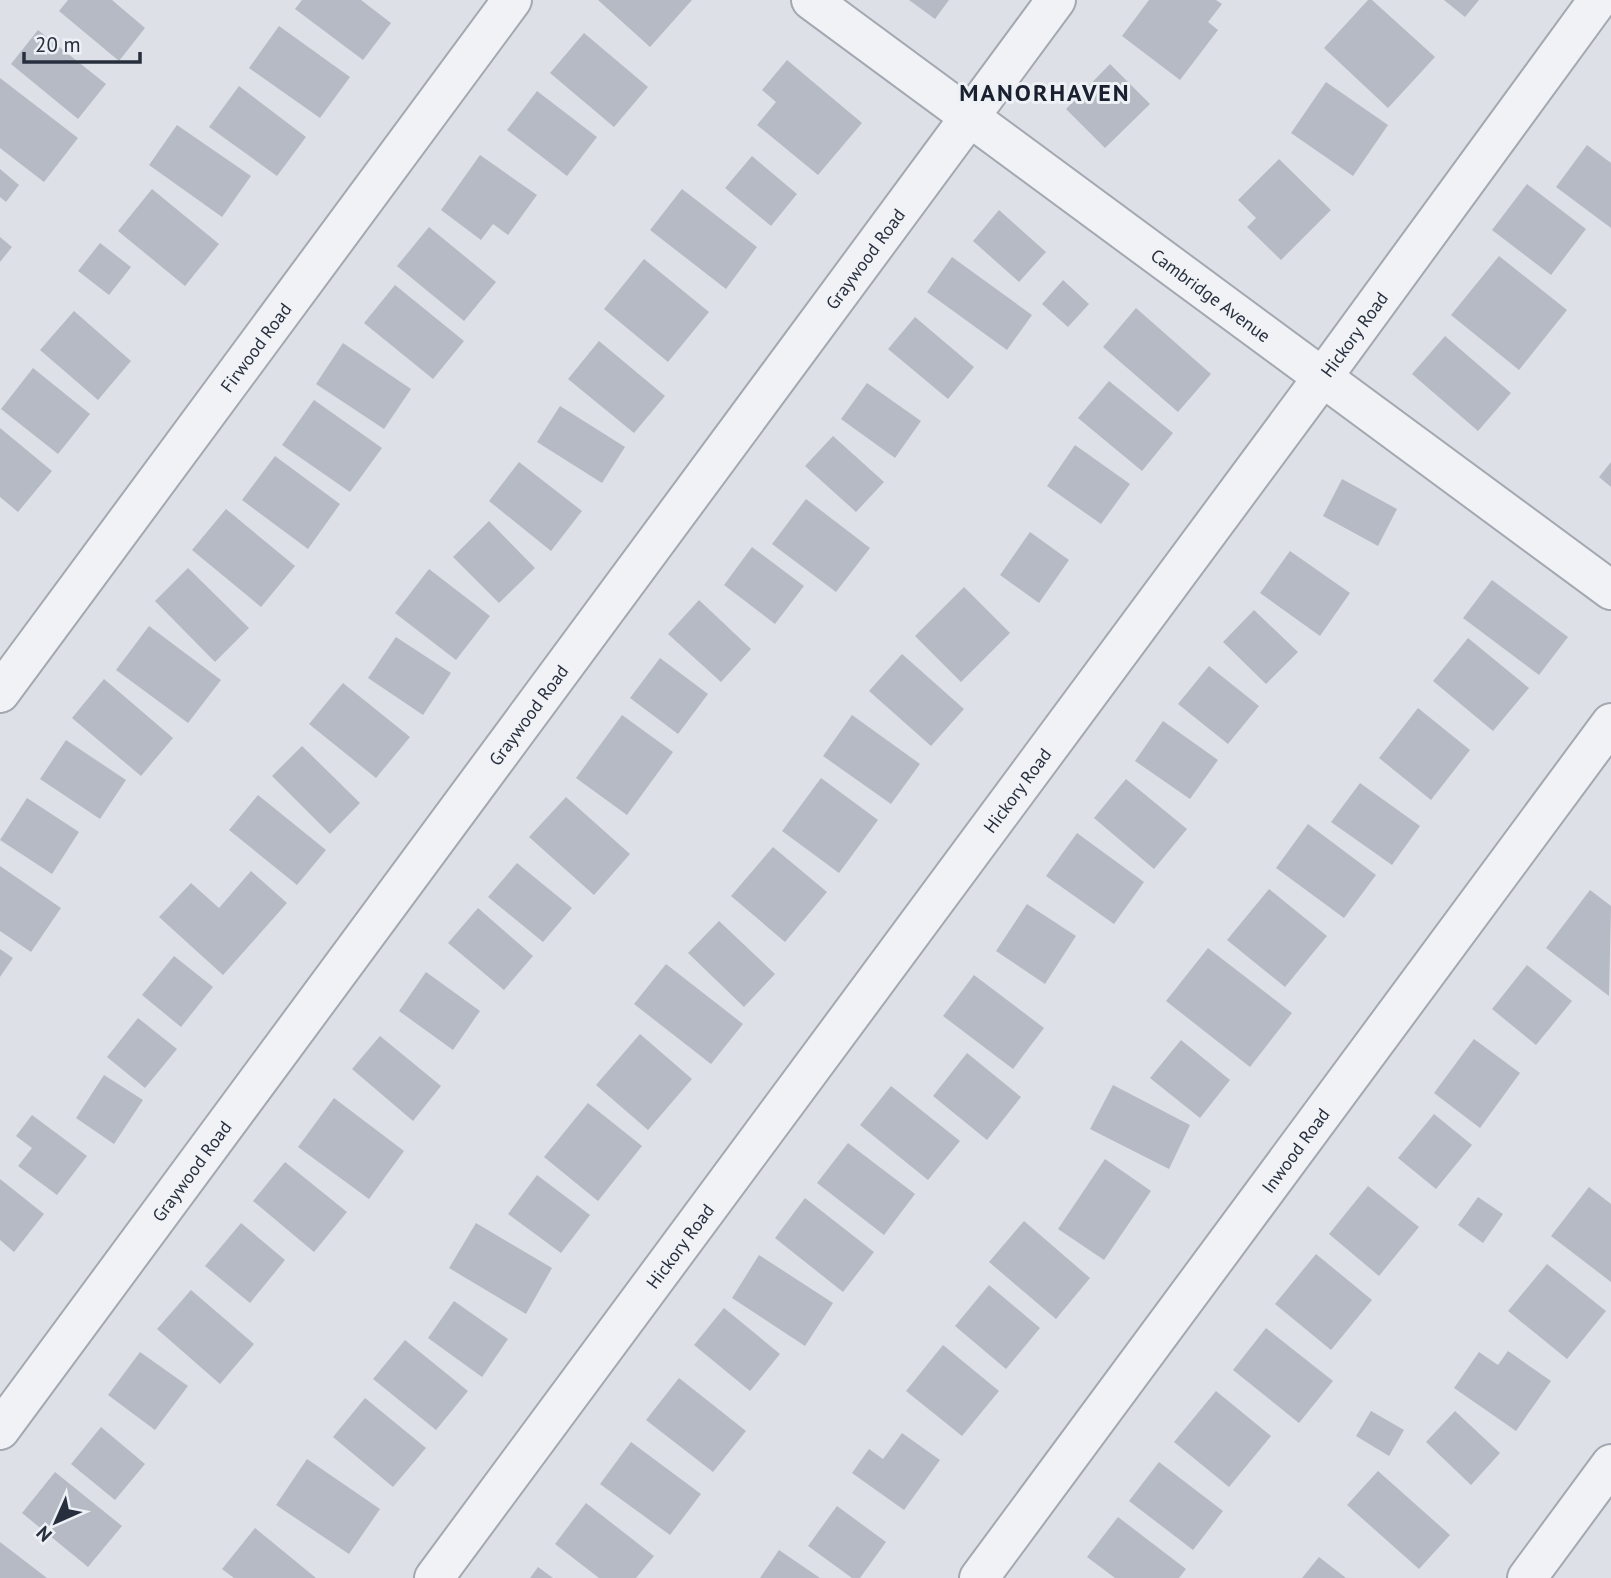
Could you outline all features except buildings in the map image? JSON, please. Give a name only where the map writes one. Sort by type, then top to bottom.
[{"type":"street","name":"Firwood Road","points":[[0,693],[512,0]]},
{"type":"street","name":"Cambridge Avenue","points":[[811,0],[1611,590]]},
{"type":"street","name":"Graywood Road","points":[[0,1430],[1056,0]]},
{"type":"street","name":"Hickory Road","points":[[434,1578],[1322,378],[1598,0]]},
{"type":"street","name":"Inwood Road","points":[[979,1578],[1611,723]]},
{"type":"street","points":[[1527,1578],[1611,1464]]},
{"type":"district","name":"MANORHAVEN","points":[[1045,92]]}]
